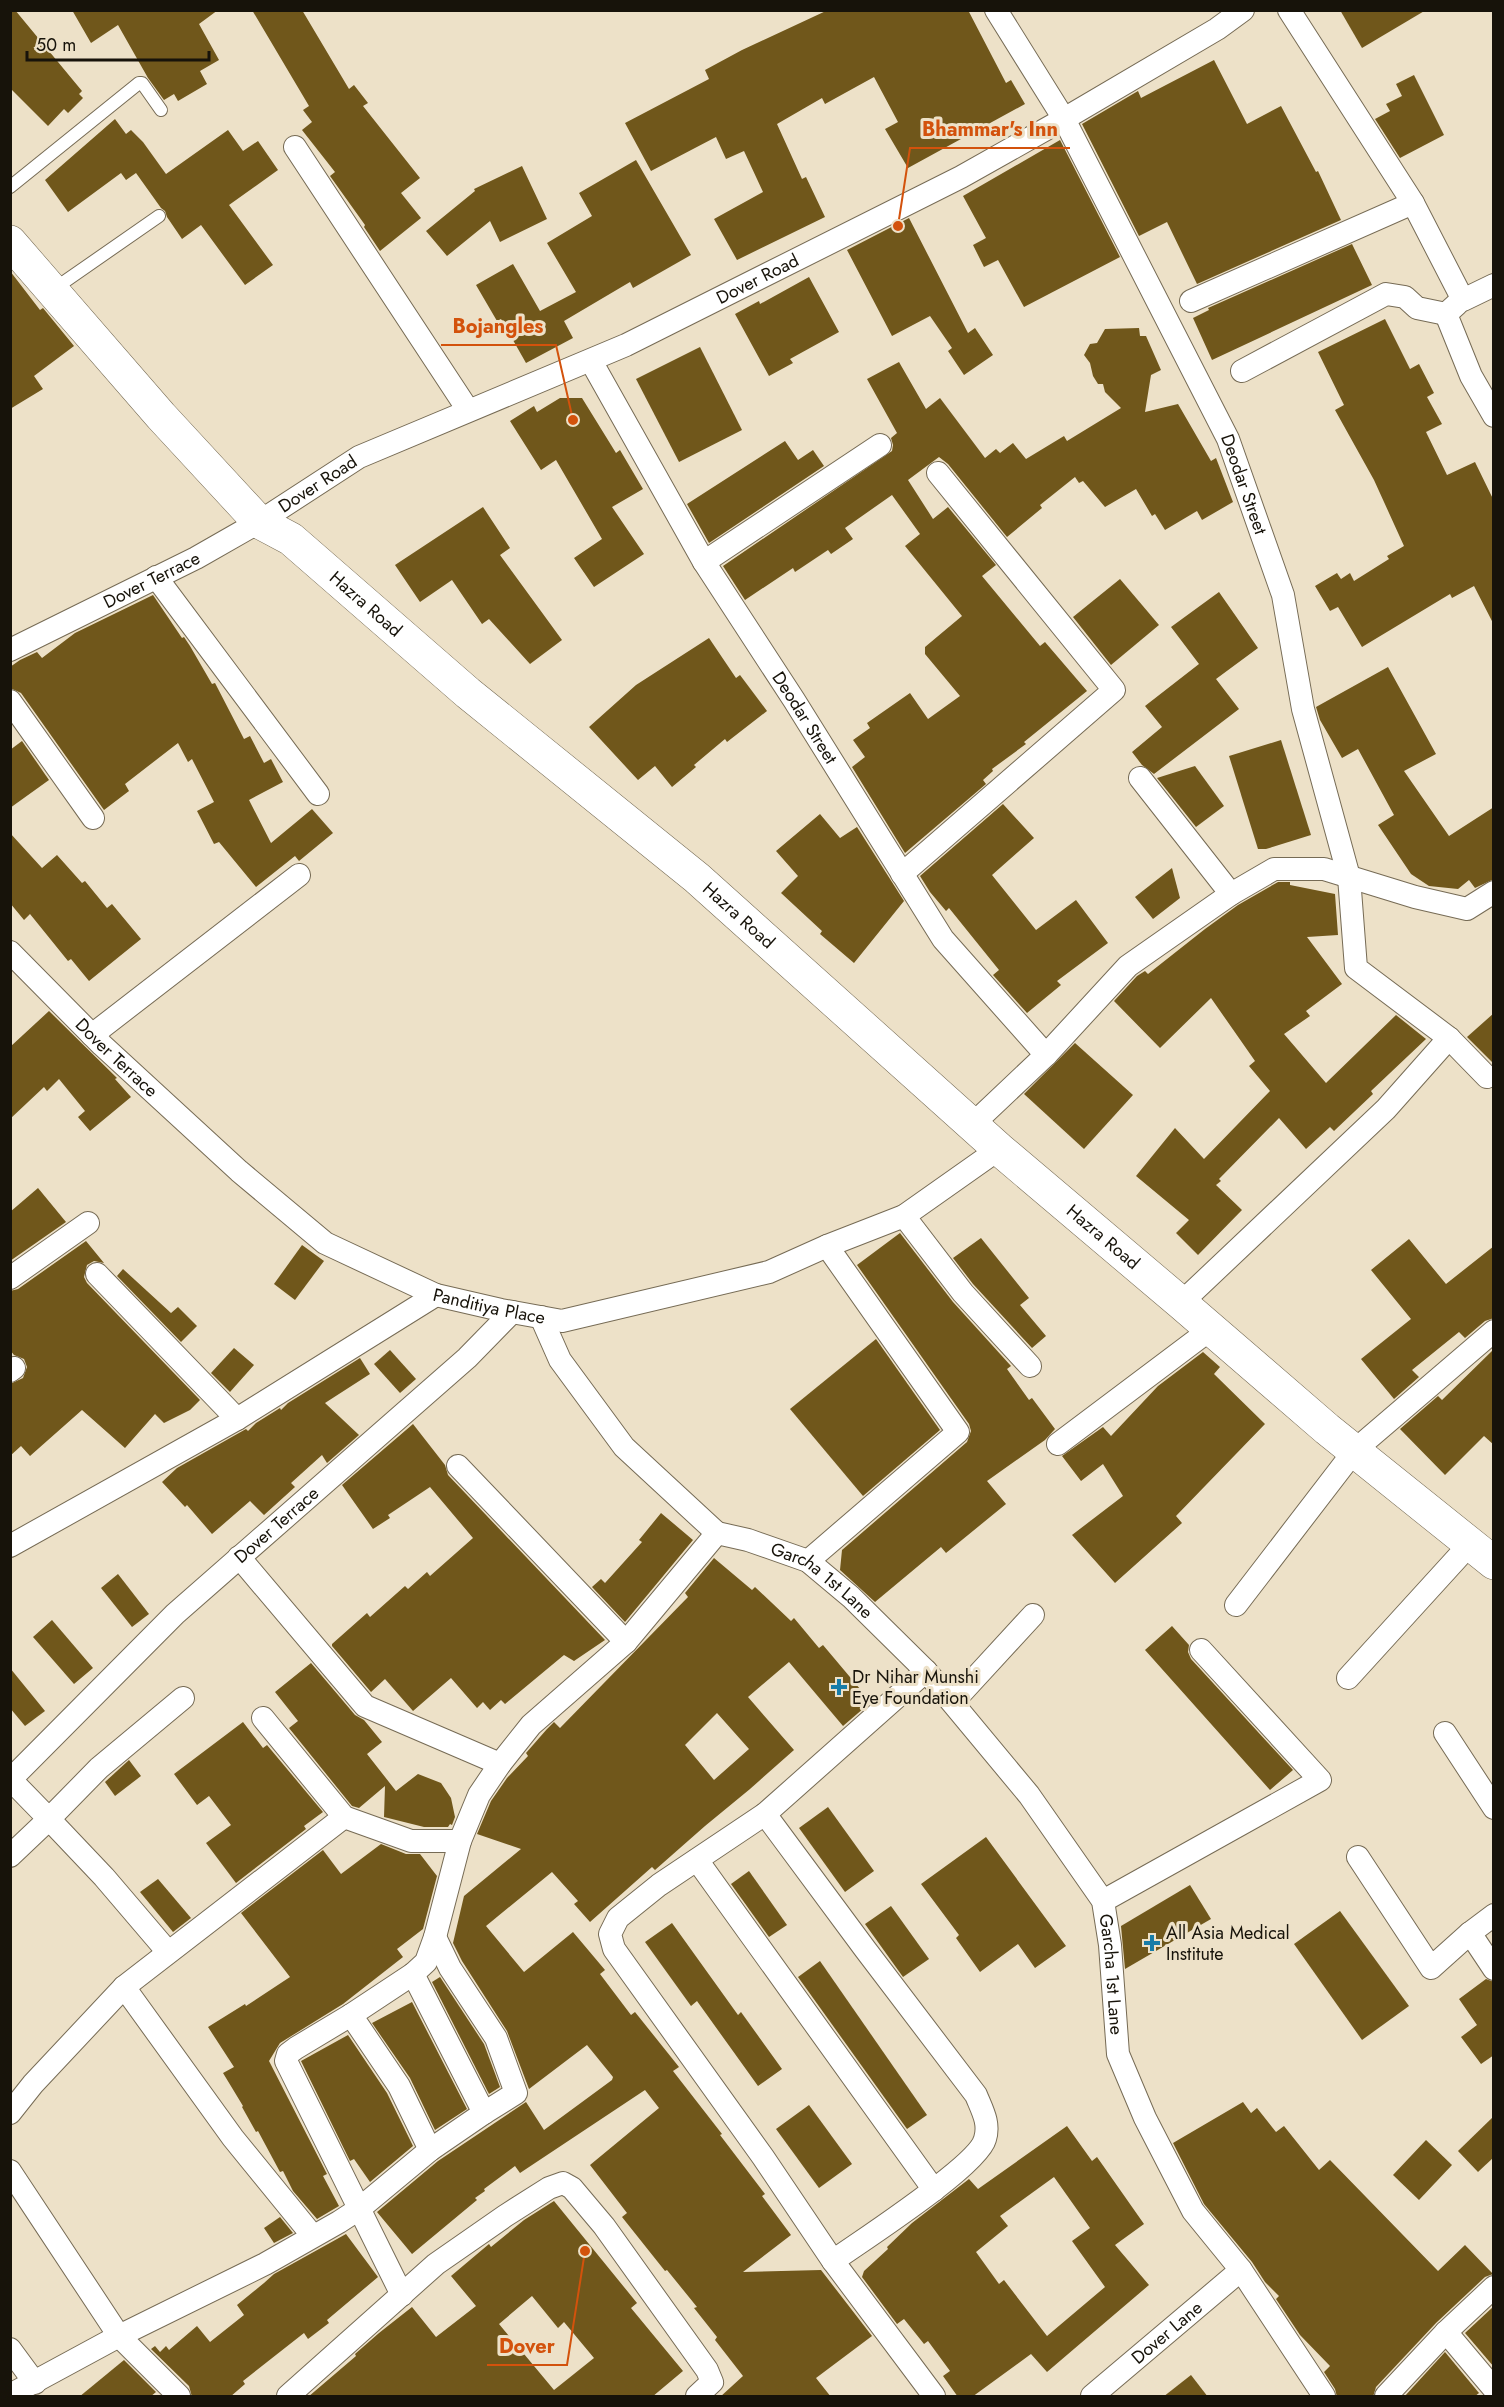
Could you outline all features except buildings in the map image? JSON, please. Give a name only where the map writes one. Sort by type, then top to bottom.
[{"type":"main road","name":"Hazra Road","points":[[10,242],[161,416],[259,522],[291,539],[468,693],[696,878],[999,1149],[1355,1450],[1482,1553]]},
{"type":"street","name":"Deodar Street","points":[[996,10],[1064,119],[1228,439],[1283,595],[1303,709],[1348,877],[1356,968],[1449,1038],[1487,1077]]},
{"type":"street","name":"Dover Road","points":[[259,522],[359,457],[591,361],[961,177],[1218,29],[1243,10]]},
{"type":"street","points":[[1289,10],[1413,202],[1455,307],[1471,376],[1494,416]]},
{"type":"street","points":[[295,147],[468,410]]},
{"type":"street","points":[[1191,301],[1413,202]]},
{"type":"street","points":[[1242,371],[1386,294],[1405,297],[1417,308],[1455,307],[1494,285]]},
{"type":"street","name":"Deodar Street","points":[[591,361],[704,562],[794,700],[943,939],[1046,1055]]},
{"type":"street","points":[[704,562],[880,445]]},
{"type":"street","points":[[902,874],[1114,690],[938,473]]},
{"type":"street","name":"Dover Terrace","points":[[10,650],[196,558],[259,522]]},
{"type":"street","points":[[156,577],[318,794]]},
{"type":"street","points":[[10,701],[93,818]]},
{"type":"street","points":[[1140,778],[1231,894]]},
{"type":"street","points":[[972,1125],[1046,1055],[1128,966],[1231,894],[1274,869],[1324,870],[1415,897],[1467,909],[1494,892]]},
{"type":"street","points":[[92,1035],[299,875]]},
{"type":"street","name":"Dover Terrace","points":[[10,952],[92,1035],[239,1170],[326,1243],[436,1295]]},
{"type":"street","points":[[1181,1303],[1386,1110],[1449,1038]]},
{"type":"street","name":"Panditiya Place","points":[[10,1546],[237,1419],[436,1295],[562,1321],[769,1272],[904,1216],[999,1149]]},
{"type":"street","points":[[904,1216],[963,1293],[1030,1366]]},
{"type":"street","points":[[10,1278],[88,1224]]},
{"type":"street","points":[[808,1561],[958,1432],[827,1246]]},
{"type":"street","points":[[97,1274],[237,1419]]},
{"type":"street","name":"Dover Terrace","points":[[11,1780],[175,1614],[467,1358],[512,1312]]},
{"type":"street","points":[[402,2295],[286,2061],[288,2054],[351,2016],[413,1974],[426,1962],[435,1937],[460,1841],[479,1795],[500,1764],[531,1725],[626,1642],[717,1533],[624,1447],[560,1360],[541,1317]]},
{"type":"street","points":[[1058,1444],[1211,1329]]},
{"type":"street","points":[[1236,1605],[1355,1450],[1494,1331]]},
{"type":"street","points":[[458,1466],[626,1642]]},
{"type":"street","name":"Garcha 1st Lane","points":[[717,1533],[748,1540],[808,1561],[851,1597],[926,1671],[1029,1795],[1103,1901],[1110,1945],[1118,2054],[1145,2118],[1193,2211],[1240,2270],[1324,2397]]},
{"type":"street","points":[[1348,1678],[1482,1553]]},
{"type":"street","points":[[239,1557],[365,1706],[500,1764]]},
{"type":"street","points":[[953,1702],[1033,1615]]},
{"type":"street","points":[[1103,1901],[1320,1780],[1201,1650]]},
{"type":"street","points":[[926,1671],[765,1814],[659,1885],[618,1918],[610,1934],[614,1949],[763,2157],[927,2394]]},
{"type":"street","points":[[10,1856],[99,1768],[183,1698]]},
{"type":"street","points":[[263,1718],[344,1817],[411,1840],[460,1841]]},
{"type":"street","points":[[1445,1733],[1494,1808]]},
{"type":"street","points":[[11,1780],[104,1877],[168,1952]]},
{"type":"street","points":[[765,1814],[976,2095],[987,2120],[985,2140],[973,2158],[934,2190],[833,2261]]},
{"type":"street","points":[[10,2114],[33,2084],[124,1987],[344,1817]]},
{"type":"street","points":[[1358,1857],[1431,1968],[1494,1915]]},
{"type":"street","points":[[697,1860],[934,2190]]},
{"type":"street","points":[[1470,1933],[1494,1969]]},
{"type":"street","points":[[10,2395],[119,2336],[265,2264],[359,2209],[430,2150],[484,2112],[516,2093],[496,2038],[450,1968],[435,1937]]},
{"type":"street","points":[[413,1974],[484,2112]]},
{"type":"street","points":[[124,1987],[233,2138],[312,2235]]},
{"type":"street","points":[[351,2016],[399,2086],[430,2150]]},
{"type":"street","points":[[10,2171],[119,2336],[179,2397]]},
{"type":"street","points":[[288,2397],[436,2264],[505,2216],[549,2188],[563,2183],[572,2188],[604,2226],[707,2370],[712,2382],[697,2397]]},
{"type":"street","name":"Dover Lane","points":[[1092,2397],[1240,2270]]},
{"type":"street","points":[[1386,2397],[1446,2332],[1494,2287]]},
{"type":"street","points":[[1446,2332],[1494,2389]]},
{"type":"street","points":[[10,2349],[35,2383]]},
{"type":"lane","points":[[10,187],[139,83],[142,83],[161,110]]},
{"type":"lane","points":[[52,290],[159,216]]},
{"type":"place","name":"Bhammar's Inn","points":[[898,226]]},
{"type":"place","name":"Bojangles","points":[[573,420]]},
{"type":"place","name":"Dr Nihar Munshi Eye Foundation","points":[[839,1687]]},
{"type":"place","name":"All Asia Medical Institute","points":[[1152,1943]]},
{"type":"place","name":"Dover","points":[[585,2251]]}]
